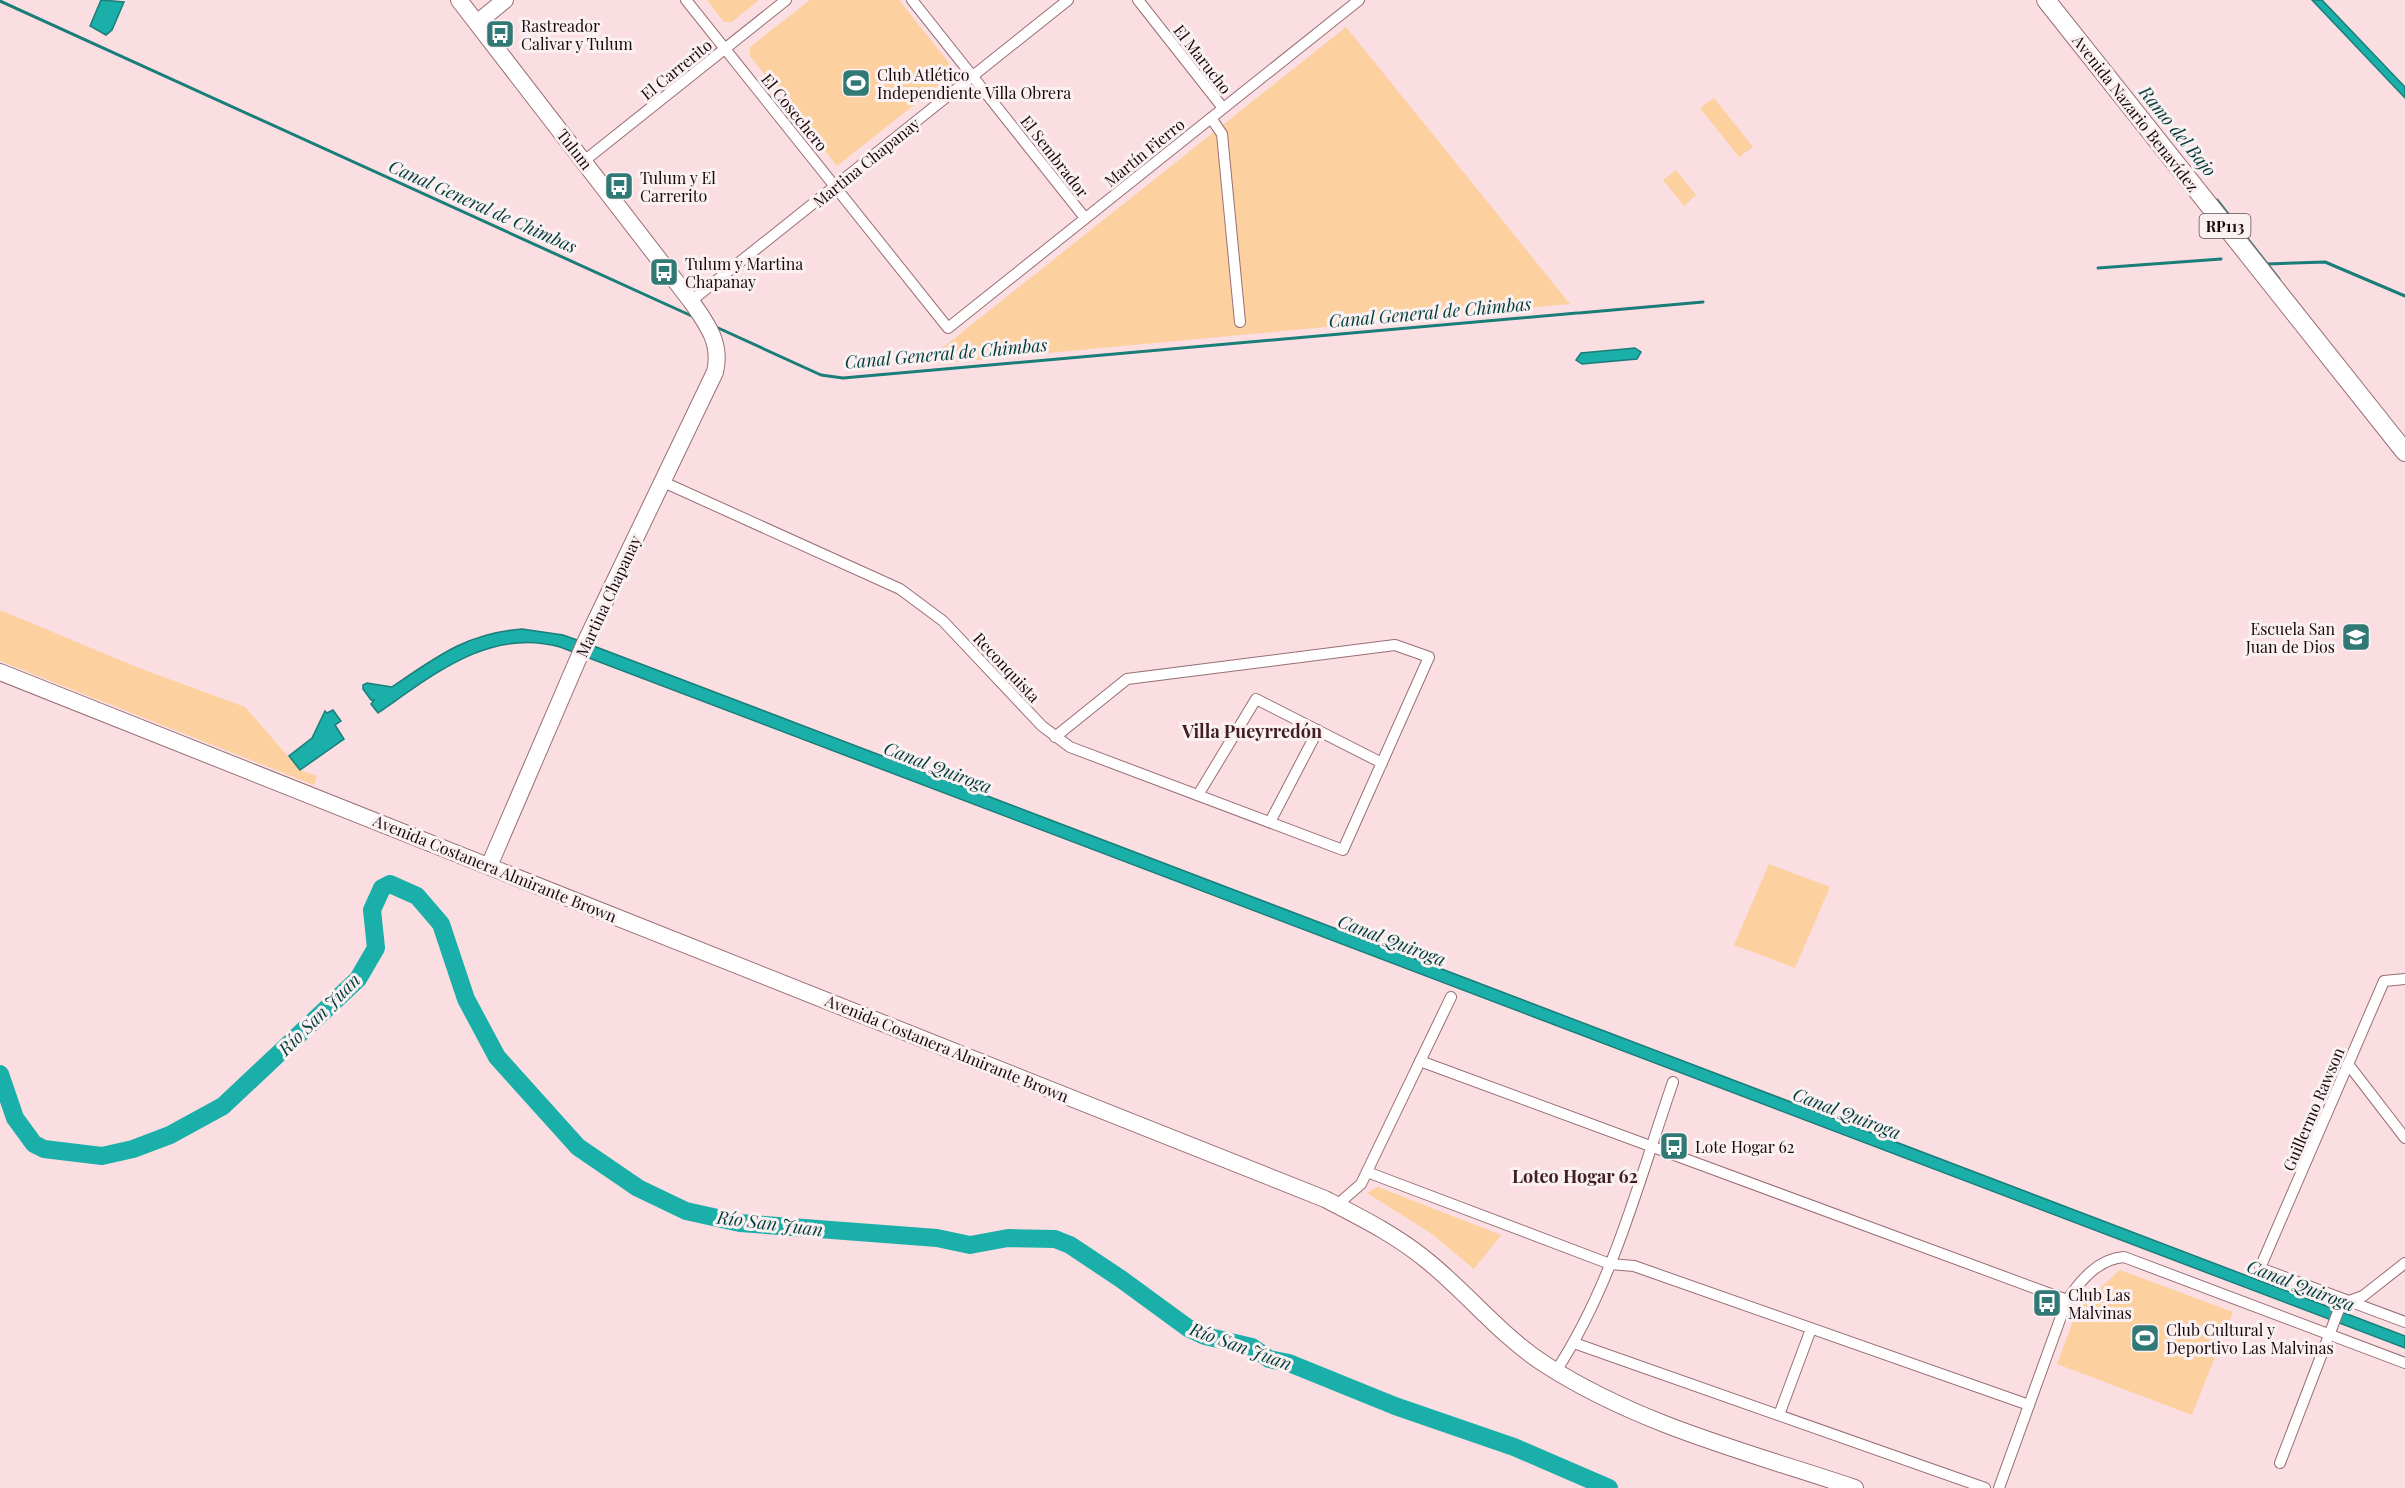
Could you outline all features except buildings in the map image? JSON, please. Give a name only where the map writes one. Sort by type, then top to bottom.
[{"type":"main road","name":"Tulum","points":[[459,0],[707,324]]},
{"type":"main road","points":[[477,23],[505,0]]},
{"type":"main road","name":"Avenida Nazario Benavídez","points":[[2046,0],[2405,452]]},
{"type":"main road","name":"Martina Chapanay","points":[[489,866],[583,650],[661,481],[715,372],[717,347],[707,324]]},
{"type":"main road","name":"Avenida Costanera Almirante Brown","points":[[0,672],[1337,1205],[1383,1229],[1420,1255],[1507,1335],[1556,1371],[1601,1397],[1641,1414],[1855,1488]]},
{"type":"street","name":"El Cosechero","points":[[686,0],[948,328]]},
{"type":"street","name":"El Carrerito","points":[[584,161],[786,0]]},
{"type":"street","name":"El Sembrador","points":[[912,0],[1085,218]]},
{"type":"street","name":"Martina Chapanay","points":[[691,301],[1068,0]]},
{"type":"street","name":"El Marucho","points":[[1138,0],[1223,108]]},
{"type":"street","name":"Martín Fierro","points":[[948,328],[1359,0]]},
{"type":"street","points":[[1211,118],[1222,134],[1240,322]]},
{"type":"street","name":"Reconquista","points":[[661,481],[900,589],[943,621],[1055,737],[1070,747],[1342,850],[1382,763]]},
{"type":"street","points":[[1055,737],[1127,679],[1395,645],[1429,657],[1382,763],[1256,699],[1198,795]]},
{"type":"street","points":[[1270,822],[1318,730]]},
{"type":"street","name":"Guillermo Rawson","points":[[2350,1301],[2260,1268],[2384,981],[2405,979]]},
{"type":"street","points":[[1337,1205],[1361,1184],[1451,997]]},
{"type":"street","points":[[1420,1061],[2067,1300]]},
{"type":"street","points":[[2348,1064],[2405,1138]]},
{"type":"street","points":[[1556,1371],[1574,1343],[1600,1291],[1673,1082]]},
{"type":"street","points":[[1367,1172],[1610,1264],[1634,1266],[2029,1405]]},
{"type":"street","points":[[1999,1488],[2067,1300],[2081,1281],[2101,1264],[2124,1257],[2405,1364]]},
{"type":"street","points":[[2280,1463],[2332,1322],[2341,1304],[2363,1296],[2405,1263]]},
{"type":"street","points":[[2350,1301],[2405,1322]]},
{"type":"street","points":[[1779,1415],[1811,1329]]},
{"type":"street","points":[[1574,1343],[1984,1488]]},
{"type":"shaded area","points":[[707,0],[759,0],[732,22],[724,22]]},
{"type":"shaded area","name":"Club Atlético Independiente Villa Obrera","points":[[810,0],[899,0],[949,63],[947,79],[837,166],[750,56],[750,47]]},
{"type":"shaded area","points":[[1346,27],[1570,304],[921,365]]},
{"type":"shaded area","points":[[1714,98],[1753,147],[1739,157],[1700,108]]},
{"type":"shaded area","points":[[1676,170],[1696,195],[1684,206],[1663,180]]},
{"type":"shaded area","points":[[0,610],[139,668],[245,707],[300,770],[317,776],[314,785],[0,661]]},
{"type":"shaded area","points":[[1769,864],[1830,887],[1795,968],[1734,945]]},
{"type":"shaded area","points":[[1378,1187],[1501,1235],[1474,1269],[1432,1234],[1367,1193]]},
{"type":"shaded area","name":"Club Cultural y Deportivo Las Malvinas","points":[[2120,1270],[2233,1312],[2192,1415],[2057,1364],[2078,1308]]},
{"type":"water","points":[[101,0],[124,2],[112,30],[106,35],[90,26]]},
{"type":"water","points":[[2312,0],[2322,0],[2405,87],[2405,98]]},
{"type":"water","points":[[1635,348],[1641,352],[1637,359],[1582,364],[1576,360],[1581,353]]},
{"type":"water","points":[[522,629],[563,635],[591,645],[2405,1336],[2405,1348],[560,647],[534,643],[509,644],[485,649],[419,684],[378,713],[371,704],[374,700],[371,700],[363,689],[363,685],[367,683],[392,687],[438,657],[468,641],[502,631]]},
{"type":"water","points":[[333,710],[341,721],[335,725],[344,739],[300,770],[289,756],[312,738],[325,711],[327,713]]},
{"type":"waterway","name":"Canal General de Chimbas","points":[[0,1],[694,317]]},
{"type":"waterway","name":"Ramo del Bajo","points":[[2217,200],[2279,279]]},
{"type":"waterway","points":[[2098,268],[2221,259]]},
{"type":"waterway","points":[[2267,264],[2325,262],[2405,296]]},
{"type":"waterway","name":"Canal General de Chimbas","points":[[1579,313],[1703,302]]},
{"type":"waterway","name":"Canal General de Chimbas","points":[[716,327],[821,375],[843,378],[1577,313]]},
{"type":"waterway","name":"Río San Juan","points":[[0,1074],[15,1118],[34,1144],[44,1149],[102,1156],[133,1149],[170,1135],[223,1106],[358,979],[376,948],[372,910],[382,888],[390,884],[417,896],[441,924],[466,999],[497,1057],[578,1147],[638,1188],[686,1211],[740,1223],[937,1238],[970,1245],[1008,1238],[1055,1239],[1070,1245],[1188,1328],[1205,1336],[1252,1347],[1269,1359],[1289,1363],[1395,1406],[1514,1447],[1609,1488]]},
{"type":"place","name":"Rastreador Calivar y Tulum","points":[[500,34]]},
{"type":"place","name":"Club Atlético Independiente Villa Obrera","points":[[856,83]]},
{"type":"place","name":"Tulum y El Carrerito","points":[[619,186]]},
{"type":"place","name":"Tulum y Martina Chapanay","points":[[664,272]]},
{"type":"place","name":"Escuela San Juan de Dios","points":[[2356,637]]},
{"type":"place","name":"Lote Hogar 62","points":[[1674,1146]]},
{"type":"place","name":"Club Las Malvinas","points":[[2047,1303]]},
{"type":"place","name":"Club Cultural y Deportivo Las Malvinas","points":[[2145,1338]]},
{"type":"district","name":"Villa Pueyrredón","points":[[1252,731]]},
{"type":"district","name":"Loteo Hogar 62","points":[[1575,1176]]},
{"type":"water label","name":"Canal Quiroga","points":[[938,767]]},
{"type":"water label","name":"Canal Quiroga","points":[[1392,940]]},
{"type":"water label","name":"Canal Quiroga","points":[[1847,1113]]},
{"type":"water label","name":"Canal Quiroga","points":[[2301,1285]]}]
